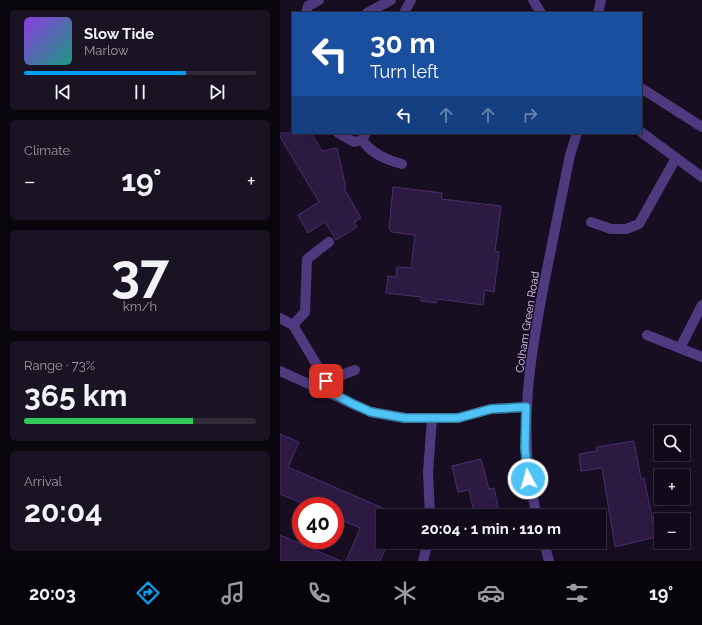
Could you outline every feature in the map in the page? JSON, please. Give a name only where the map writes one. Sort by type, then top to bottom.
[{"type":"street","points":[[306,12],[308,6],[319,0]]},
{"type":"street","points":[[369,12],[391,0]]},
{"type":"street","points":[[534,0],[540,12]]},
{"type":"street","points":[[598,12],[601,0]]},
{"type":"street","points":[[642,89],[702,127]]},
{"type":"street","points":[[642,133],[676,158],[700,173]]},
{"type":"street","points":[[340,134],[354,142],[364,136],[368,148],[386,160],[402,164]]},
{"type":"street","name":"Colham Green Road","points":[[535,509],[530,489],[525,448],[526,407],[535,328],[570,155],[577,134]]},
{"type":"street","points":[[591,222],[611,229],[626,229],[639,224],[676,158]]},
{"type":"street","points":[[293,325],[305,312],[307,259],[329,242]]},
{"type":"street","points":[[680,348],[702,306]]},
{"type":"street","points":[[280,318],[293,325],[334,394]]},
{"type":"street","points":[[647,335],[702,357]]},
{"type":"street","points":[[326,381],[355,370]]},
{"type":"street","points":[[280,371],[334,394],[371,412],[405,418],[458,418],[491,409],[526,407]]},
{"type":"street","points":[[430,509],[428,472],[432,419]]},
{"type":"street","points":[[423,561],[426,549]]},
{"type":"street","points":[[546,549],[549,561]]},
{"type":"building","points":[[280,133],[312,134],[322,151],[337,148],[346,188],[344,188],[361,218],[354,222],[357,227],[336,240],[325,222],[308,233],[298,215],[319,202],[280,137]]},
{"type":"building","points":[[393,187],[442,193],[441,199],[501,206],[495,251],[499,252],[494,292],[485,290],[483,305],[437,299],[436,303],[421,301],[421,297],[386,293],[388,276],[396,277],[397,267],[411,268],[415,235],[392,232],[389,229]]},
{"type":"building","points":[[280,434],[299,442],[288,467],[385,509],[376,509],[376,549],[385,549],[380,561],[346,561],[360,528],[344,521],[344,497],[292,497],[292,499],[280,494]]},
{"type":"building","points":[[634,441],[641,479],[644,478],[654,527],[654,537],[615,547],[602,468],[581,471],[579,454],[597,451],[597,447]]},
{"type":"building","points":[[481,459],[489,489],[494,488],[498,509],[473,509],[469,490],[458,492],[452,466]]},
{"type":"building","points":[[280,535],[292,540],[292,549],[313,549],[341,561],[280,561]]},
{"type":"route","points":[[326,381],[334,394],[353,404],[371,412],[405,418],[458,418],[491,409],[526,407],[525,448],[528,479]]}]
